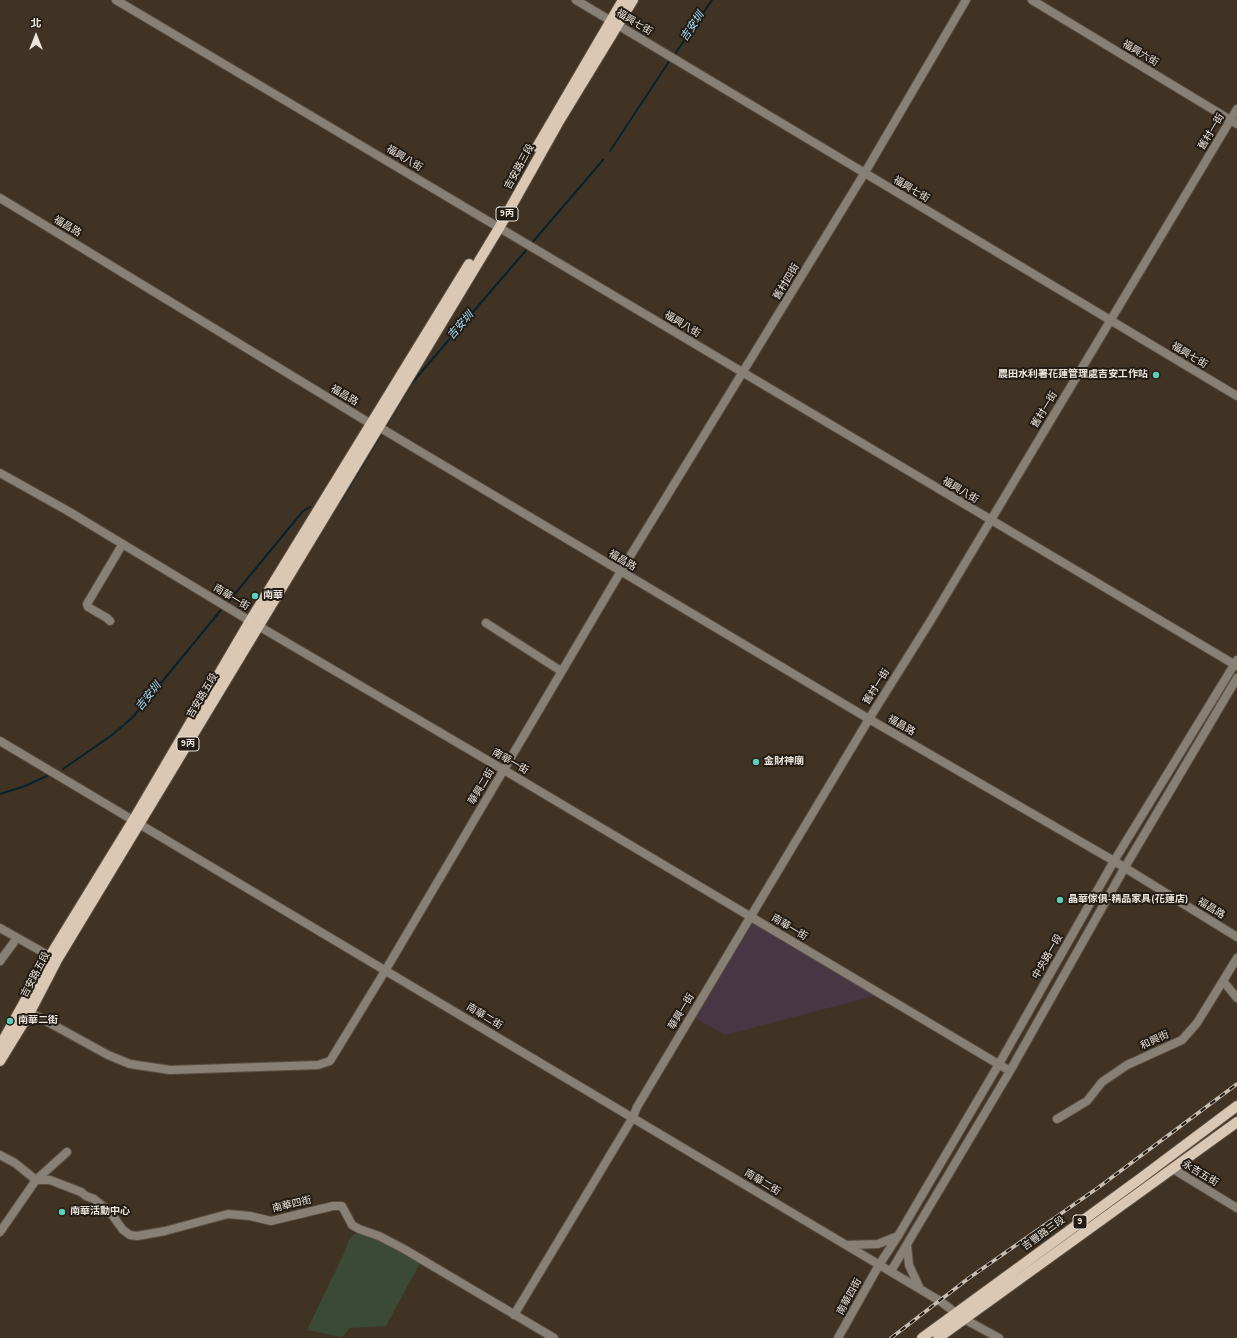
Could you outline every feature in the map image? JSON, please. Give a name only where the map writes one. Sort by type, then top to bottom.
[{"type":"main road","name":"吉安路三段","points":[[615,23],[623,0]]},
{"type":"main road","name":"吉安路三段","points":[[375,426],[497,226],[615,23],[633,0]]},
{"type":"main road","name":"吉安路五段","points":[[137,821],[250,621],[375,426]]},
{"type":"main road","name":"吉安路五段","points":[[0,1061],[54,958],[137,821],[260,626],[375,426]]},
{"type":"main road","name":"吉安路五段","points":[[0,1046],[26,1010]]},
{"type":"main road","name":"吉豐路三段","points":[[938,1338],[960,1316],[1237,1106]]},
{"type":"main road","name":"吉豐路三段","points":[[922,1338],[960,1316],[1173,1169],[1237,1122]]},
{"type":"street","name":"福興八街","points":[[116,0],[991,520],[1236,663]]},
{"type":"street","name":"福興七街","points":[[576,0],[864,174],[1237,396]]},
{"type":"street","name":"舊村四街","points":[[621,572],[864,174],[966,0]]},
{"type":"street","name":"福興六街","points":[[1032,0],[1234,122]]},
{"type":"street","name":"舊村一街","points":[[869,719],[991,520],[1110,321],[1234,122],[1237,109]]},
{"type":"street","name":"福昌路","points":[[0,198],[375,426],[869,719],[1125,867],[1237,937]]},
{"type":"street","name":"南華一街","points":[[0,473],[68,511],[122,545],[751,916],[1010,1071]]},
{"type":"street","points":[[110,621],[88,607],[87,604],[122,545]]},
{"type":"street","name":"華興二街","points":[[26,1010],[108,1055],[130,1064],[170,1070],[318,1065],[330,1061],[385,971],[621,572]]},
{"type":"street","points":[[486,623],[562,671]]},
{"type":"street","name":"中央路一段","points":[[879,1265],[898,1236],[999,1064],[1114,861],[1236,663]]},
{"type":"street","points":[[891,1271],[1010,1071],[1125,867],[1237,678]]},
{"type":"street","name":"華興一街","points":[[514,1315],[869,719]]},
{"type":"street","name":"南華二街","points":[[0,741],[137,821],[217,871],[891,1271],[940,1301],[960,1316],[998,1338]]},
{"type":"street","points":[[0,928],[54,958]]},
{"type":"street","points":[[0,961],[17,938]]},
{"type":"street","name":"和興街","points":[[1057,1118],[1087,1101],[1102,1082],[1127,1065],[1182,1040],[1197,1023],[1237,958]]},
{"type":"street","points":[[1223,981],[1237,998]]},
{"type":"street","points":[[0,1232],[36,1180],[67,1152]]},
{"type":"street","points":[[0,1155],[15,1163],[36,1180]]},
{"type":"street","name":"永吉五街","points":[[1173,1169],[1237,1208]]},
{"type":"street","name":"南華四街","points":[[36,1180],[50,1180],[81,1192],[94,1199],[110,1212],[118,1221],[123,1230],[130,1235],[137,1236],[165,1231],[228,1214],[250,1216],[271,1221],[333,1206],[342,1206],[352,1225],[359,1230],[379,1236],[404,1249],[554,1338]]},
{"type":"street","points":[[847,1245],[878,1244],[898,1236]]},
{"type":"street","points":[[907,1245],[909,1265],[920,1289]]},
{"type":"street","name":"南華四街","points":[[838,1338],[879,1265]]},
{"type":"shaded area","points":[[753,920],[878,995],[725,1035],[695,1018]]},
{"type":"green space","points":[[361,1232],[420,1263],[386,1326],[350,1328],[342,1337],[307,1330],[349,1240],[353,1235]]},
{"type":"waterway","name":"吉安圳","points":[[675,54],[712,0]]},
{"type":"waterway","name":"吉安圳","points":[[610,151],[670,60]]},
{"type":"waterway","name":"吉安圳","points":[[531,244],[603,160]]},
{"type":"waterway","name":"吉安圳","points":[[385,427],[411,384],[528,248]]},
{"type":"waterway","name":"吉安圳","points":[[338,503],[383,431]]},
{"type":"waterway","name":"吉安圳","points":[[229,601],[303,511],[310,507]]},
{"type":"waterway","name":"吉安圳","points":[[63,769],[112,735],[133,717],[221,610]]},
{"type":"waterway","name":"吉安圳","points":[[0,794],[25,786],[51,774]]},
{"type":"railway","points":[[891,1338],[969,1278],[1099,1187],[1237,1084]]},
{"type":"place","name":"農田水利署花蓮管理處吉安工作站","points":[[1156,375]]},
{"type":"place","name":"南華","points":[[255,596]]},
{"type":"place","name":"金財神廟","points":[[756,762]]},
{"type":"place","name":"晶華傢俱-精品家具(花蓮店)","points":[[1060,900]]},
{"type":"place","name":"南華二街","points":[[10,1021]]},
{"type":"place","name":"南華活動中心","points":[[62,1212]]}]
